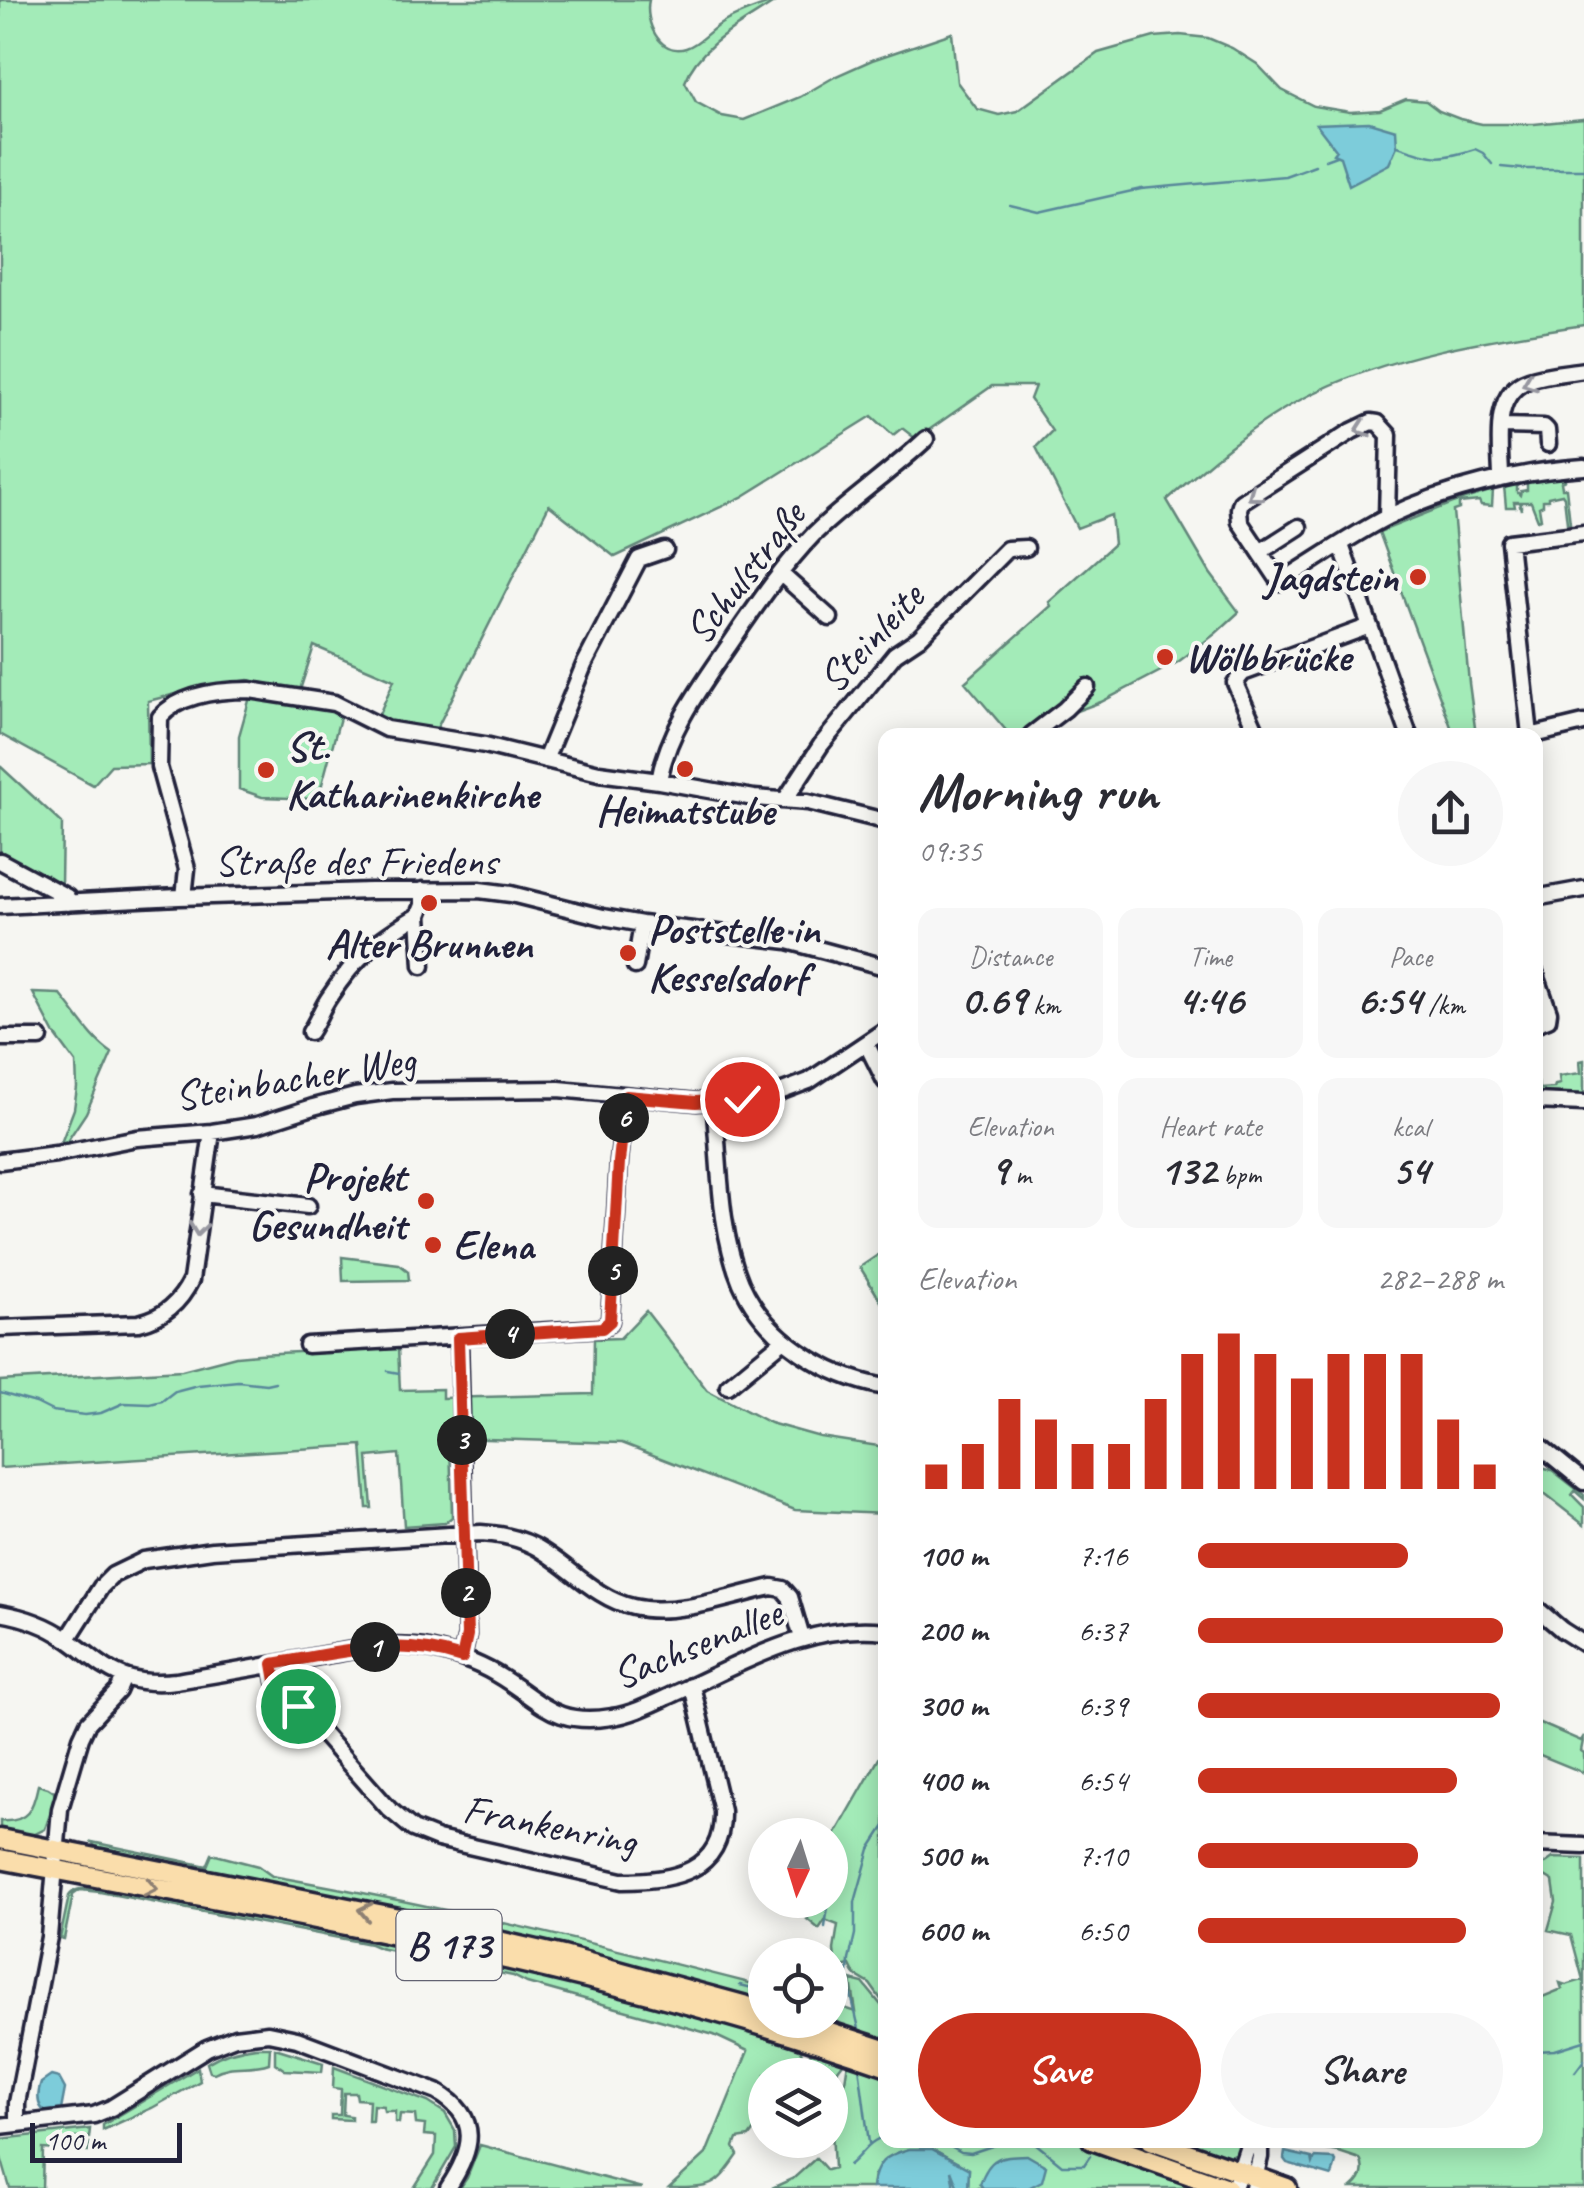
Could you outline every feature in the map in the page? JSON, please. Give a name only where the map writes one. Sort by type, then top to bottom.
[{"type":"main road","name":"B 173","points":[[0,1840],[56,1860],[488,1953],[837,2042],[865,2051],[878,2060]]},
{"type":"main road","name":"B 173","points":[[0,1859],[56,1860],[398,1918],[582,1961],[748,2006]]},
{"type":"main road","name":"B 173","points":[[829,2038],[837,2042]]},
{"type":"main road","name":"B 173","points":[[865,2051],[878,2050]]},
{"type":"main road","points":[[1120,2148],[1242,2183],[1287,2188]]},
{"type":"main road","points":[[1168,2148],[1242,2183]]},
{"type":"street","points":[[1501,479],[1501,410],[1512,390],[1528,380],[1584,370]]},
{"type":"street","points":[[1388,518],[1389,435],[1380,424],[1371,422],[1242,502],[1239,509],[1240,522],[1280,582],[1388,518],[1437,498],[1501,479],[1584,466]]},
{"type":"street","points":[[1501,426],[1544,426],[1548,444]]},
{"type":"street","name":"Schulstraße","points":[[659,781],[665,758],[692,701],[781,574],[838,512],[926,439]]},
{"type":"street","points":[[1256,545],[1300,527]]},
{"type":"street","points":[[1531,728],[1510,542],[1584,533]]},
{"type":"street","points":[[1341,545],[1407,728]]},
{"type":"street","name":"Steinleite","points":[[785,800],[822,745],[895,654],[920,638],[1007,549],[1026,548]]},
{"type":"street","points":[[545,760],[584,664],[639,559],[664,550]]},
{"type":"street","points":[[781,574],[830,618]]},
{"type":"street","points":[[1255,728],[1236,682],[1243,673],[1370,626]]},
{"type":"street","points":[[1040,728],[1087,687]]},
{"type":"street","points":[[184,897],[187,869],[159,768],[160,717],[183,700],[237,690],[334,703],[386,729],[485,745],[599,773],[828,806],[878,819]]},
{"type":"street","points":[[1543,732],[1584,723]]},
{"type":"street","points":[[0,861],[67,897],[68,903]]},
{"type":"street","points":[[1543,897],[1584,889]]},
{"type":"street","points":[[422,966],[419,915],[423,890]]},
{"type":"street","name":"Straße des Friedens","points":[[0,906],[479,890],[642,924],[788,941],[878,964]]},
{"type":"street","points":[[310,1032],[329,996],[361,955],[380,938],[419,915]]},
{"type":"street","points":[[635,966],[642,924]]},
{"type":"street","points":[[1543,995],[1549,1012],[1548,1019],[1543,1021]]},
{"type":"street","name":"Steinbacher Weg","points":[[0,1161],[137,1138],[212,1132],[270,1122],[312,1106],[392,1091],[560,1089],[714,1102],[769,1096],[809,1081],[878,1035]]},
{"type":"street","points":[[0,1038],[40,1038]]},
{"type":"street","points":[[866,1043],[878,1067]]},
{"type":"street","points":[[307,1345],[602,1328],[610,1321],[626,1096]]},
{"type":"street","points":[[1543,1101],[1584,1102]]},
{"type":"street","points":[[714,1102],[724,1213],[740,1280],[784,1340],[845,1378],[878,1385]]},
{"type":"street","points":[[0,1328],[139,1323],[167,1312],[191,1280],[212,1132]]},
{"type":"street","points":[[202,1194],[308,1206]]},
{"type":"street","points":[[458,1338],[467,1635],[462,1658]]},
{"type":"street","points":[[728,1386],[784,1340]]},
{"type":"street","points":[[1543,1449],[1584,1482]]},
{"type":"street","points":[[68,1640],[100,1587],[113,1575],[144,1560],[212,1550],[463,1533],[496,1534],[533,1546],[605,1596],[634,1607],[673,1608],[772,1587],[783,1589],[790,1597],[802,1638]]},
{"type":"street","points":[[0,1614],[27,1619],[68,1640],[124,1677],[118,1691],[88,1722],[80,1738],[60,1809],[48,1944],[16,2103],[17,2124]]},
{"type":"street","points":[[1543,1614],[1584,1644]]},
{"type":"street","name":"Sachsenallee","points":[[124,1677],[156,1683],[387,1646],[426,1649],[462,1658],[498,1675],[557,1714],[616,1717],[802,1638],[850,1629],[878,1630]]},
{"type":"street","name":"Frankenring","points":[[273,1664],[276,1681],[389,1809],[413,1829],[438,1839],[622,1882],[684,1873],[703,1863],[716,1848],[722,1812],[690,1686]]},
{"type":"street","points":[[1543,1844],[1584,1846]]},
{"type":"street","points":[[0,2126],[94,2116],[207,2048],[235,2037],[268,2033],[297,2039],[453,2101],[468,2128],[468,2150],[448,2188]]},
{"type":"street","points":[[1242,2183],[1249,2148]]},
{"type":"street","points":[[1242,2183],[1260,2158],[1260,2148]]},
{"type":"green space","points":[[0,0],[649,0],[651,27],[661,42],[676,49],[695,44],[732,17],[778,0],[712,45],[685,82],[696,102],[722,116],[744,120],[872,60],[952,33],[957,82],[977,109],[999,115],[1017,111],[1098,53],[1154,37],[1180,35],[1208,38],[1232,48],[1257,64],[1282,90],[1314,106],[1350,112],[1380,110],[1406,99],[1426,101],[1439,111],[1482,124],[1584,119],[1584,325],[1440,350],[1369,370],[1302,399],[1232,445],[1167,500],[1210,573],[1239,612],[1178,662],[1101,702],[1068,714],[1053,728],[1004,728],[965,682],[1114,544],[1111,515],[1077,528],[1036,447],[1052,431],[1030,399],[1035,386],[992,386],[916,439],[902,428],[893,435],[872,416],[742,497],[615,557],[549,505],[435,732],[404,727],[378,717],[394,680],[314,646],[300,690],[248,680],[148,701],[149,764],[111,765],[93,785],[0,734]]},
{"type":"green space","points":[[1564,477],[1561,482],[1562,488],[1566,488],[1570,523],[1562,494],[1543,500],[1538,520],[1531,502],[1521,502],[1521,510],[1519,502],[1514,502],[1515,507],[1506,507],[1504,486],[1520,483],[1520,495],[1527,490],[1527,482]]},
{"type":"green space","points":[[1493,490],[1492,506],[1481,505],[1479,501],[1459,503],[1459,509],[1453,511],[1475,728],[1451,728],[1379,532]]},
{"type":"green space","points":[[250,697],[338,708],[341,714],[318,799],[262,797],[239,789],[239,736]]},
{"type":"green space","points":[[0,766],[62,823],[61,884],[30,871],[0,851]]},
{"type":"green space","points":[[33,993],[60,994],[112,1053],[86,1113],[66,1143],[61,1143],[74,1109],[76,1063],[54,1033]]},
{"type":"green space","points":[[1584,1060],[1584,1097],[1543,1094],[1543,1089],[1560,1084],[1559,1076],[1581,1073],[1580,1061]]},
{"type":"green space","points":[[878,1255],[878,1297],[860,1267]]},
{"type":"green space","points":[[342,1257],[399,1264],[408,1271],[409,1280],[343,1281]]},
{"type":"green space","points":[[646,1311],[707,1390],[770,1423],[820,1437],[878,1446],[878,1514],[795,1510],[622,1443],[450,1438],[452,1517],[445,1523],[404,1526],[399,1454],[368,1457],[372,1508],[367,1508],[362,1445],[0,1468],[0,1381],[182,1370],[258,1354],[398,1347],[400,1390],[442,1389],[442,1398],[593,1394],[594,1339],[620,1338]]},
{"type":"green space","points":[[1543,1467],[1584,1495],[1584,1499],[1575,1491],[1572,1495],[1584,1507],[1584,1525],[1543,1493]]},
{"type":"green space","points":[[1543,1724],[1581,1741],[1584,1736],[1584,1773],[1543,1756]]},
{"type":"green space","points":[[878,1760],[878,1995],[848,1965],[848,1938],[836,1938],[838,1925],[825,1920],[819,1929],[807,1919],[848,1918],[848,1818],[845,1818]]},
{"type":"green space","points":[[38,1785],[54,1792],[45,1829],[31,1836],[0,1833],[0,1821],[17,1820],[28,1813]]},
{"type":"green space","points":[[92,1842],[207,1866],[212,1854],[258,1866],[272,1876],[581,1941],[748,1983],[748,2001],[107,1855],[107,1850]]},
{"type":"green space","points":[[1553,1858],[1584,1859],[1584,2188],[1352,2188],[1362,2175],[1360,2159],[1316,2148],[1543,2148],[1543,1997],[1562,1989],[1560,1983],[1583,1980],[1571,1935],[1548,1930],[1556,1902],[1553,1881],[1543,1875],[1543,1865]]},
{"type":"green space","points":[[101,1885],[505,1963],[748,2029],[748,2038],[782,2038],[800,2043],[802,2057],[807,2058],[748,2058],[748,2137],[737,2139],[734,2147],[738,2155],[711,2184],[669,2188],[706,2154],[748,2051],[714,2035],[513,1976],[100,1892],[80,1890],[73,1895],[64,1939],[60,1938],[69,1896],[78,1889],[98,1889]]},
{"type":"green space","points":[[851,1980],[863,1983],[878,2001],[878,2041],[876,2036],[848,2028],[848,2009],[856,2012]]},
{"type":"green space","points":[[270,2047],[269,2063],[210,2072],[207,2063],[230,2052]]},
{"type":"green space","points":[[275,2048],[323,2063],[322,2072],[285,2070],[275,2063]]},
{"type":"green space","points":[[815,2048],[831,2058],[807,2058]]},
{"type":"green space","points":[[848,2062],[878,2069],[878,2148],[1097,2148],[1208,2188],[1028,2188],[1041,2181],[968,2188],[969,2169],[932,2149],[874,2174],[872,2188],[772,2188],[794,2178],[816,2158],[827,2170],[834,2168],[833,2158],[848,2158]]},
{"type":"green space","points":[[334,2067],[428,2102],[445,2113],[455,2130],[456,2147],[432,2188],[414,2188],[435,2155],[436,2136],[424,2135],[425,2125],[416,2124],[415,2115],[400,2114],[399,2123],[395,2122],[395,2111],[384,2111],[383,2106],[373,2105],[372,2121],[368,2121],[369,2100],[357,2099],[356,2093],[344,2093],[343,2115],[351,2116],[351,2120],[331,2119],[331,2115],[340,2115],[341,2089],[333,2088]]},
{"type":"green space","points":[[198,2068],[200,2081],[103,2130],[103,2125]]},
{"type":"green space","points":[[90,2129],[89,2138],[72,2138],[72,2142],[89,2143],[88,2152],[43,2149],[42,2188],[10,2188],[0,2139]]},
{"type":"green space","points":[[480,2145],[642,2188],[460,2188]]},
{"type":"green space","points":[[1195,2148],[1242,2148],[1239,2153],[1225,2157]]},
{"type":"water","points":[[1369,122],[1396,130],[1397,146],[1389,164],[1349,185],[1340,157],[1333,154],[1336,150],[1316,124]]},
{"type":"water","points":[[51,2076],[59,2078],[65,2089],[61,2110],[50,2114],[42,2109],[38,2097],[41,2083]]},
{"type":"water","points":[[909,2149],[932,2149],[969,2169],[968,2188],[958,2188],[951,2170],[954,2188],[872,2188],[883,2161]]},
{"type":"water","points":[[1285,2152],[1312,2158],[1313,2163],[1315,2158],[1334,2159],[1332,2176],[1287,2163]]},
{"type":"water","points":[[1027,2155],[1046,2166],[1042,2181],[1028,2188],[983,2188],[980,2184],[997,2159]]},
{"type":"waterway","points":[[1398,146],[1436,157],[1475,149],[1492,164]]},
{"type":"waterway","points":[[1325,160],[1336,156]]},
{"type":"waterway","points":[[1010,205],[1039,212],[1141,189],[1285,176],[1315,165]]},
{"type":"waterway","points":[[1501,167],[1584,169]]},
{"type":"waterway","points":[[388,1371],[399,1373]]},
{"type":"waterway","points":[[0,1393],[52,1411],[85,1415],[124,1403],[162,1401],[175,1391],[198,1385],[275,1382]]},
{"type":"waterway","points":[[848,1973],[855,1934],[855,1902],[870,1849],[878,1837]]},
{"type":"waterway","points":[[825,1927],[826,1918]]},
{"type":"waterway","points":[[848,1982],[860,2033]]},
{"type":"waterway","points":[[740,1985],[748,1987]]},
{"type":"waterway","points":[[1543,2051],[1584,2041]]},
{"type":"waterway","points":[[1575,2072],[1584,2060]]},
{"type":"waterway","points":[[859,2066],[869,2143]]},
{"type":"waterway","points":[[849,2165],[878,2140]]},
{"type":"waterway","points":[[954,2148],[971,2153],[986,2148]]},
{"type":"waterway","points":[[1041,2148],[1062,2165],[1084,2165],[1090,2156]]},
{"type":"place","name":"Jagdstein","points":[[1418,577]]},
{"type":"place","name":"Wölbbrücke","points":[[1165,657]]},
{"type":"place","name":"Heimatstube","points":[[685,769]]},
{"type":"place","name":"St. Katharinenkirche","points":[[266,770]]},
{"type":"place","name":"Alter Brunnen","points":[[429,903]]},
{"type":"place","name":"Poststelle in Kesselsdorf","points":[[628,953]]},
{"type":"place","name":"Projekt Gesundheit","points":[[426,1201]]},
{"type":"place","name":"Elena","points":[[433,1245]]},
{"type":"route","points":[[298,1706],[276,1681],[273,1664],[387,1646],[426,1649],[462,1658],[467,1635],[458,1338],[602,1328],[610,1321],[626,1096],[696,1102],[742,1099]]}]
